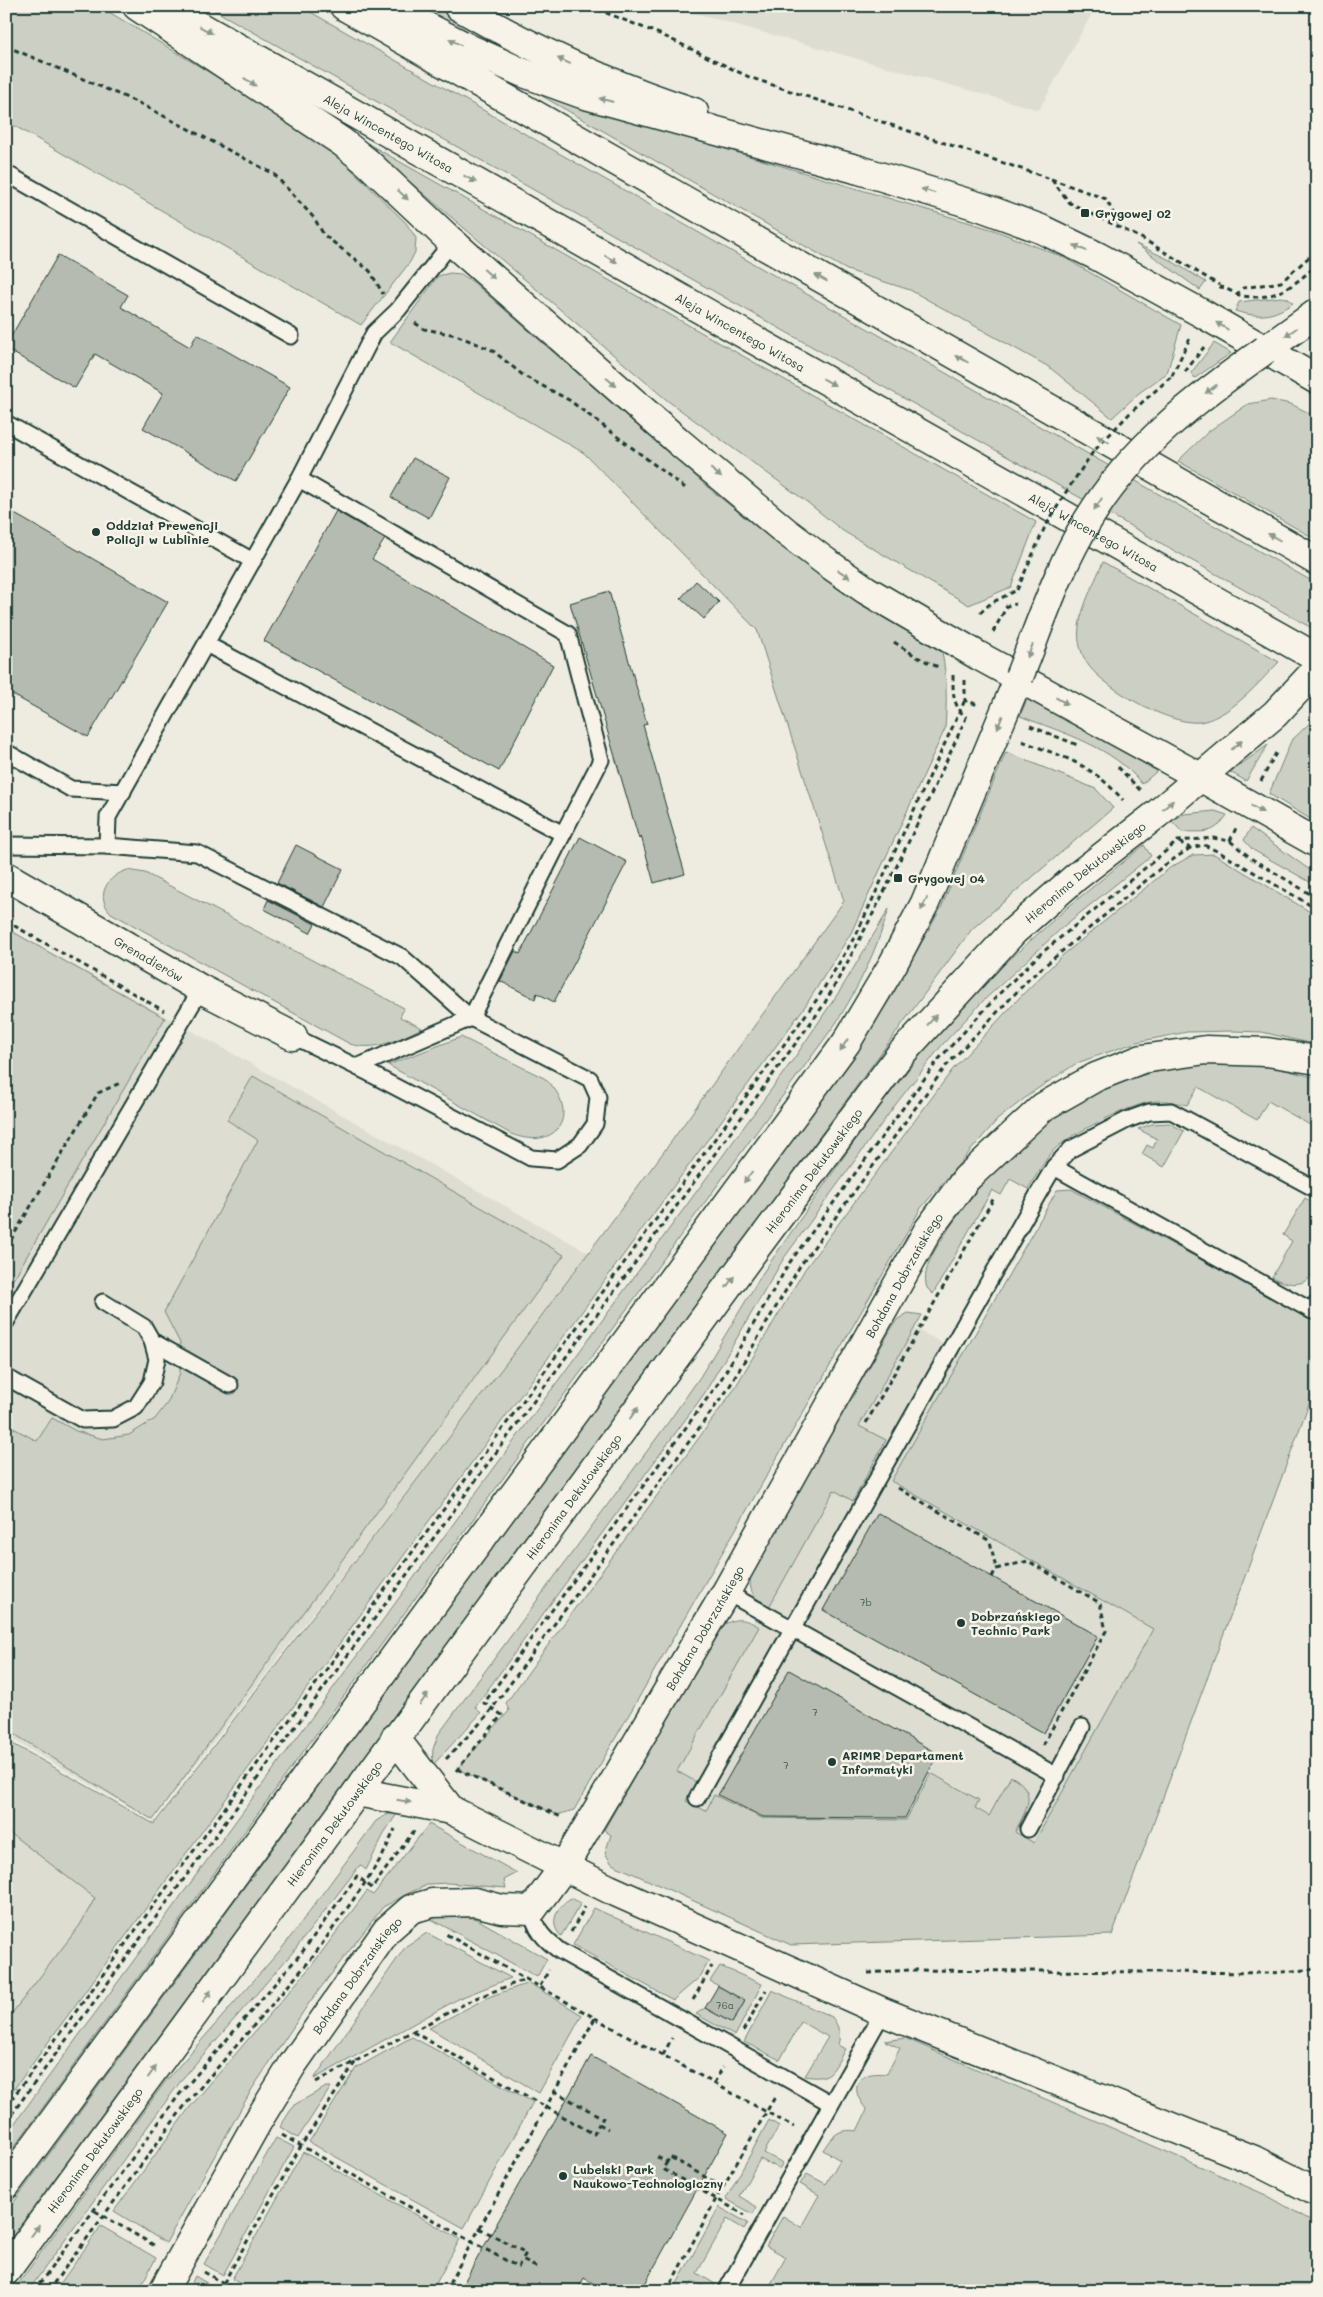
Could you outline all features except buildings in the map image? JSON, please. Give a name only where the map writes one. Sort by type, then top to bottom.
[{"type":"street","points":[[137,6],[342,142],[367,162],[452,242],[679,442],[785,531],[866,590],[979,656],[1317,843]]},
{"type":"street","name":"Aleja Wincentego Witosa","points":[[164,6],[1317,658]]},
{"type":"street","points":[[344,6],[1317,561]]},
{"type":"street","points":[[387,6],[468,48],[521,72],[582,94],[856,169],[982,207],[1041,229],[1097,256],[1317,380]]},
{"type":"street","points":[[458,6],[560,59],[654,99],[744,128],[856,169]]},
{"type":"street","points":[[6,2185],[511,1496],[841,1050],[893,964],[925,903],[1060,577],[1087,521],[1111,485],[1146,445],[1176,416],[1317,313]]},
{"type":"street","name":"Hieronima Dekutowskiego","points":[[6,2271],[764,1235],[899,1056],[1014,931],[1076,876],[1158,814],[1275,714],[1317,669]]},
{"type":"street","name":"Grenadierów","points":[[6,876],[202,989],[293,1036]]},
{"type":"street","name":"Bohdana Dobrzańskiego","points":[[163,2291],[258,2121],[293,2064],[387,1930],[411,1909],[432,1902],[475,1902],[502,1909],[532,1910],[563,1868],[726,1592],[928,1230],[966,1179],[1043,1107],[1096,1077],[1142,1059],[1206,1050],[1267,1052],[1317,1060]]},
{"type":"street","points":[[395,1738],[433,1799]]},
{"type":"street","points":[[357,1792],[433,1799],[563,1868],[883,2012],[1245,2157],[1317,2192]]},
{"type":"lane","points":[[6,184],[11,176],[291,336]]},
{"type":"lane","points":[[107,846],[108,817],[299,479],[374,333],[398,310],[452,242]]},
{"type":"lane","points":[[6,423],[253,561]]},
{"type":"lane","points":[[299,479],[568,634],[601,760],[471,1018],[357,1067]]},
{"type":"lane","points":[[206,644],[563,834]]},
{"type":"lane","points":[[6,752],[70,790],[123,792]]},
{"type":"lane","points":[[6,846],[107,846],[197,853],[402,957],[471,1018],[590,1079],[598,1097],[595,1124],[580,1145],[557,1160],[531,1158],[357,1067],[293,1036]]},
{"type":"lane","points":[[6,1322],[202,989]]},
{"type":"lane","points":[[697,1798],[1054,1167],[1071,1149],[1126,1120],[1149,1112],[1171,1111],[1317,1190]]},
{"type":"lane","points":[[1054,1167],[1312,1311],[1317,1302]]},
{"type":"lane","points":[[6,1377],[83,1420],[113,1419],[136,1408],[152,1382],[157,1359],[152,1341],[144,1327],[103,1302]]},
{"type":"lane","points":[[152,1341],[230,1386]]},
{"type":"lane","points":[[726,1592],[791,1630],[1056,1776]]},
{"type":"lane","points":[[1028,1829],[1082,1726]]},
{"type":"lane","points":[[532,1910],[533,1921],[539,1931],[547,1941],[560,1951],[785,2080],[830,2103]]},
{"type":"lane","points":[[726,2291],[813,2137],[830,2103],[883,2012]]},
{"type":"path","points":[[589,6],[662,35],[749,77],[1106,199],[1120,228]]},
{"type":"path","points":[[6,46],[141,104],[274,174],[309,212],[324,235],[370,270],[386,300],[398,310],[424,329],[456,335],[492,350],[524,376],[569,400],[694,494]]},
{"type":"path","points":[[1050,179],[1070,203],[1120,228],[1219,285]]},
{"type":"path","points":[[980,613],[991,603],[1017,590]]},
{"type":"path","points":[[6,2106],[818,998],[856,932],[965,700],[965,674],[979,656],[1007,606],[1021,602]]},
{"type":"path","points":[[886,636],[917,658],[932,666],[946,670]]},
{"type":"path","points":[[953,671],[954,700],[959,712],[966,718],[974,721]]},
{"type":"path","points":[[965,700],[1083,747]]},
{"type":"path","points":[[6,2122],[823,1006],[868,926],[966,718]]},
{"type":"path","points":[[1018,740],[1065,757],[1090,769],[1106,781],[1123,800]]},
{"type":"path","points":[[1257,788],[1280,745]]},
{"type":"path","points":[[1113,763],[1139,788],[1178,841],[1190,848]]},
{"type":"path","points":[[34,2291],[179,2095],[303,1951],[357,1876],[372,1888],[433,1799],[502,1715],[484,1703],[720,1381],[790,1262],[939,1059],[1001,992],[1038,956],[1178,841],[1213,838],[1230,841],[1252,859],[1317,898]]},
{"type":"path","points":[[48,2291],[186,2104],[312,1958],[366,1883],[384,1855],[396,1828],[433,1799],[436,1769],[492,1709],[728,1389],[800,1266],[946,1066],[1030,978],[1162,867],[1190,848],[1204,846],[1219,852],[1317,909]]},
{"type":"path","points":[[6,921],[169,1014]]},
{"type":"path","points":[[6,1248],[98,1093],[128,1079]]},
{"type":"path","points":[[866,1423],[995,1196]]},
{"type":"path","points":[[878,1477],[990,1541],[996,1569],[992,1577]]},
{"type":"path","points":[[996,1569],[1028,1562],[1076,1589],[1100,1603],[1106,1631],[1033,1763]]},
{"type":"path","points":[[457,1769],[557,1814],[584,1830]]},
{"type":"path","points":[[442,1932],[813,2137]]},
{"type":"path","points":[[862,1976],[867,1973],[909,1970],[1271,1973],[1317,1968]]},
{"type":"path","points":[[313,2084],[476,1998],[526,1979]]},
{"type":"path","points":[[714,2083],[769,1983]]},
{"type":"path","points":[[445,2291],[595,2018]]},
{"type":"path","points":[[413,2031],[594,2134],[603,2118],[554,2092]]},
{"type":"path","points":[[219,2291],[301,2146],[356,2061]]},
{"type":"path","points":[[667,2291],[716,2199],[785,2080]]},
{"type":"path","points":[[599,2124],[608,2129]]},
{"type":"path","points":[[280,2134],[518,2267],[526,2253],[479,2228]]},
{"type":"path","points":[[657,2156],[667,2162]]},
{"type":"path","points":[[723,2187],[670,2156],[663,2169],[763,2225]]},
{"type":"path","points":[[522,2260],[536,2267]]},
{"type":"shaded area","points":[[6,6],[99,6],[247,95],[305,133],[346,164],[406,223],[416,238],[415,252],[410,262],[361,325],[6,121]]},
{"type":"shaded area","points":[[207,6],[300,6],[1317,584],[1317,631]]},
{"type":"shaded area","points":[[413,6],[441,6],[555,70],[491,48]]},
{"type":"shaded area","points":[[670,6],[1096,6],[1039,110]]},
{"type":"shaded area","points":[[533,91],[994,230],[1063,257],[1181,325],[1167,373],[1139,393],[1112,418],[1049,367],[910,290],[847,270]]},
{"type":"shaded area","points":[[358,138],[1036,522],[1011,587],[969,605],[843,531],[807,502],[668,401]]},
{"type":"shaded area","points":[[1136,244],[1168,259],[1206,282],[1200,290]]},
{"type":"shaded area","points":[[450,273],[461,274],[473,282],[717,495],[783,547],[858,602],[942,652],[946,690],[945,729],[851,933],[806,1005],[6,2100],[6,2021],[80,1925],[95,1898],[6,1830],[6,1740],[154,1824],[510,1358],[671,1142],[844,901],[757,630],[584,453],[390,342],[438,276]]},
{"type":"shaded area","points":[[1287,298],[1293,303],[1272,314],[1251,315],[1235,311],[1239,302]]},
{"type":"shaded area","points":[[1214,343],[1231,353],[1195,378],[1191,373]]},
{"type":"shaded area","points":[[1271,400],[1291,404],[1317,417],[1317,540],[1178,461],[1209,431],[1248,404]]},
{"type":"shaded area","points":[[1103,562],[1279,662],[1236,704],[1216,717],[1205,721],[1192,722],[1177,719],[1142,706],[1110,686],[1089,666],[1082,654],[1079,632],[1082,612]]},
{"type":"shaded area","points":[[1028,697],[1157,771],[1142,784],[1130,771],[1102,750],[1070,735],[1020,716]]},
{"type":"shaded area","points":[[1317,716],[1317,823],[1269,794],[1291,741]]},
{"type":"shaded area","points":[[1268,745],[1246,781],[1230,772]]},
{"type":"shaded area","points":[[1006,752],[1096,789],[1113,808],[972,929],[6,2245],[6,2213],[839,1074],[890,999],[941,908]]},
{"type":"shaded area","points":[[1215,811],[1227,815],[1222,822],[1208,831],[1182,832],[1172,821],[1184,814]]},
{"type":"shaded area","points":[[1251,828],[1317,875],[1317,886],[1253,850],[1244,840]]},
{"type":"shaded area","points":[[1144,845],[1151,856],[1064,926],[982,1002],[942,1045],[896,1104],[784,1258],[704,1394],[475,1707],[481,1713],[432,1766],[433,1749],[438,1735],[667,1424],[700,1377],[762,1274],[866,1125],[915,1061],[1001,967],[1068,907]]},
{"type":"shaded area","points":[[1214,854],[1317,916],[1317,1045],[1262,1032],[1232,1031],[1187,1032],[1137,1042],[1077,1063],[1034,1091],[997,1120],[921,1208],[574,1810],[557,1815],[457,1769],[509,1711],[506,1703],[733,1391],[805,1269],[953,1069],[1021,996],[1063,955],[1171,867],[1193,855]]},
{"type":"shaded area","points":[[128,870],[145,873],[404,1008],[400,1017],[422,1028],[396,1040],[378,1045],[360,1046],[350,1044],[111,913],[104,900],[106,887],[115,876]]},
{"type":"shaded area","points":[[889,909],[866,968],[836,1023],[6,2158],[6,2135],[795,1057],[841,989]]},
{"type":"shaded area","points":[[6,927],[591,1254],[153,1820],[6,1736]]},
{"type":"shaded area","points":[[6,928],[165,1018],[6,1292]]},
{"type":"shaded area","points":[[461,1037],[544,1078],[555,1090],[561,1102],[563,1114],[560,1125],[553,1133],[542,1138],[528,1138],[511,1134],[388,1065]]},
{"type":"shaded area","points":[[1216,1063],[1277,1068],[1317,1078],[1317,1129],[1268,1101],[1257,1120],[1198,1087],[1187,1105],[1157,1101],[1119,1113],[1087,1128],[1062,1143],[1047,1159],[1028,1189],[1010,1179],[1001,1195],[992,1190],[933,1294],[927,1288],[926,1272],[928,1264],[950,1227],[998,1165],[1042,1122],[1074,1102],[1132,1078],[1194,1065]]},
{"type":"shaded area","points":[[253,1076],[564,1255],[153,1820],[6,1729],[6,1424],[37,1441],[52,1418],[76,1431],[103,1439],[129,1435],[155,1419],[168,1402],[180,1373],[180,1343],[164,1312],[258,1140],[227,1120]]},
{"type":"shaded area","points":[[1169,1123],[1184,1131],[1164,1167],[1142,1154],[1147,1145],[1153,1148],[1157,1139],[1138,1129],[1152,1124]]},
{"type":"shaded area","points":[[1071,1189],[1317,1323],[1317,1382],[1112,1935],[791,1945],[612,1864],[605,1853],[611,1835],[604,1830],[719,1629],[733,1620],[748,1621],[759,1627],[677,1771],[696,1782],[686,1801],[706,1811],[714,1795],[762,1818],[906,1820],[931,1773],[979,1800],[975,1808],[989,1816],[1011,1776],[1020,1782],[1028,1794],[1026,1808],[1015,1832],[1034,1843],[1153,1629],[891,1481],[1057,1190]]},
{"type":"shaded area","points":[[1305,1198],[1317,1205],[1317,1265],[1314,1273],[1304,1282],[1285,1282],[1272,1277],[1292,1241],[1283,1235]]},
{"type":"shaded area","points":[[908,1313],[922,1315],[859,1426],[886,1440],[853,1501],[834,1490],[769,1607],[759,1601],[753,1594],[750,1586],[751,1574],[894,1324]]},
{"type":"shaded area","points":[[914,1328],[1247,1503],[1029,1938],[791,1945],[619,1867]]},
{"type":"shaded area","points":[[6,1769],[136,1843],[6,2047]]},
{"type":"shaded area","points":[[399,1811],[386,1830],[366,1870],[360,1865],[293,1952],[183,2078],[28,2291],[13,2291],[165,2082],[283,1947],[376,1821],[386,1815]]},
{"type":"shaded area","points":[[429,1824],[517,1873],[504,1880],[506,1888],[448,1883],[429,1884],[383,1907],[309,2003],[252,2089],[166,2243],[114,2211],[190,2107],[312,1965],[367,1891],[373,1895]]},
{"type":"shaded area","points":[[571,1898],[581,1903],[561,1936],[555,1926],[556,1915],[562,1905]]},
{"type":"shaded area","points":[[594,1908],[709,1961],[700,1977],[673,2000],[573,1945]]},
{"type":"shaded area","points":[[442,1916],[475,1918],[547,1959],[537,1977],[431,1919]]},
{"type":"shaded area","points":[[427,1933],[511,1978],[460,1998],[314,2079],[406,1946]]},
{"type":"shaded area","points":[[720,1966],[762,1984],[735,2036],[696,2014],[705,2008],[732,2023],[745,2001],[710,1981]]},
{"type":"shaded area","points":[[529,1983],[582,2015],[539,2093],[429,2028],[491,1996]]},
{"type":"shaded area","points":[[772,1990],[832,2017],[838,2027],[838,2045],[845,2049],[831,2072],[821,2077],[805,2076],[828,2037],[801,2022],[780,2060],[744,2042]]},
{"type":"shaded area","points":[[412,2037],[533,2102],[464,2228],[309,2142],[356,2068]]},
{"type":"shaded area","points":[[905,2038],[1266,2195],[1317,2224],[1317,2291],[767,2291],[786,2257],[766,2246],[783,2216],[801,2227],[819,2195],[800,2184],[807,2174],[826,2184],[840,2160],[823,2150],[836,2134],[850,2130],[857,2131],[867,2110],[857,2094],[858,2082],[868,2075],[877,2073],[887,2074],[900,2048],[885,2041]]},
{"type":"shaded area","points":[[326,2087],[331,2087],[298,2138],[280,2127],[294,2105]]},
{"type":"shaded area","points":[[769,2120],[779,2126],[764,2153],[783,2163],[779,2169],[760,2159],[739,2196],[757,2207],[753,2214],[726,2199]]},
{"type":"shaded area","points":[[276,2138],[294,2147],[223,2275],[204,2264]]},
{"type":"shaded area","points":[[303,2152],[460,2239],[432,2291],[253,2291],[232,2279]]},
{"type":"shaded area","points":[[719,2207],[748,2223],[744,2229],[727,2219],[697,2273],[715,2284],[712,2291],[693,2281],[687,2291],[673,2291]]},
{"type":"shaded area","points":[[101,2226],[156,2258],[138,2291],[55,2291]]},
{"type":"shaded area","points":[[195,2276],[215,2288],[213,2291],[188,2291]]},
{"type":"place","name":"Grygowej 02","points":[[1085,213]]},
{"type":"place","name":"Oddział Prewencji Policji w Lublinie","points":[[96,532]]},
{"type":"place","name":"Grygowej 04","points":[[898,878]]},
{"type":"place","name":"Dobrzańskiego Technic Park","points":[[961,1623]]},
{"type":"place","name":"ARiMR Departament Informatyki","points":[[832,1762]]},
{"type":"place","name":"Lubelski Park Naukowo-Technologiczny","points":[[563,2176]]}]
